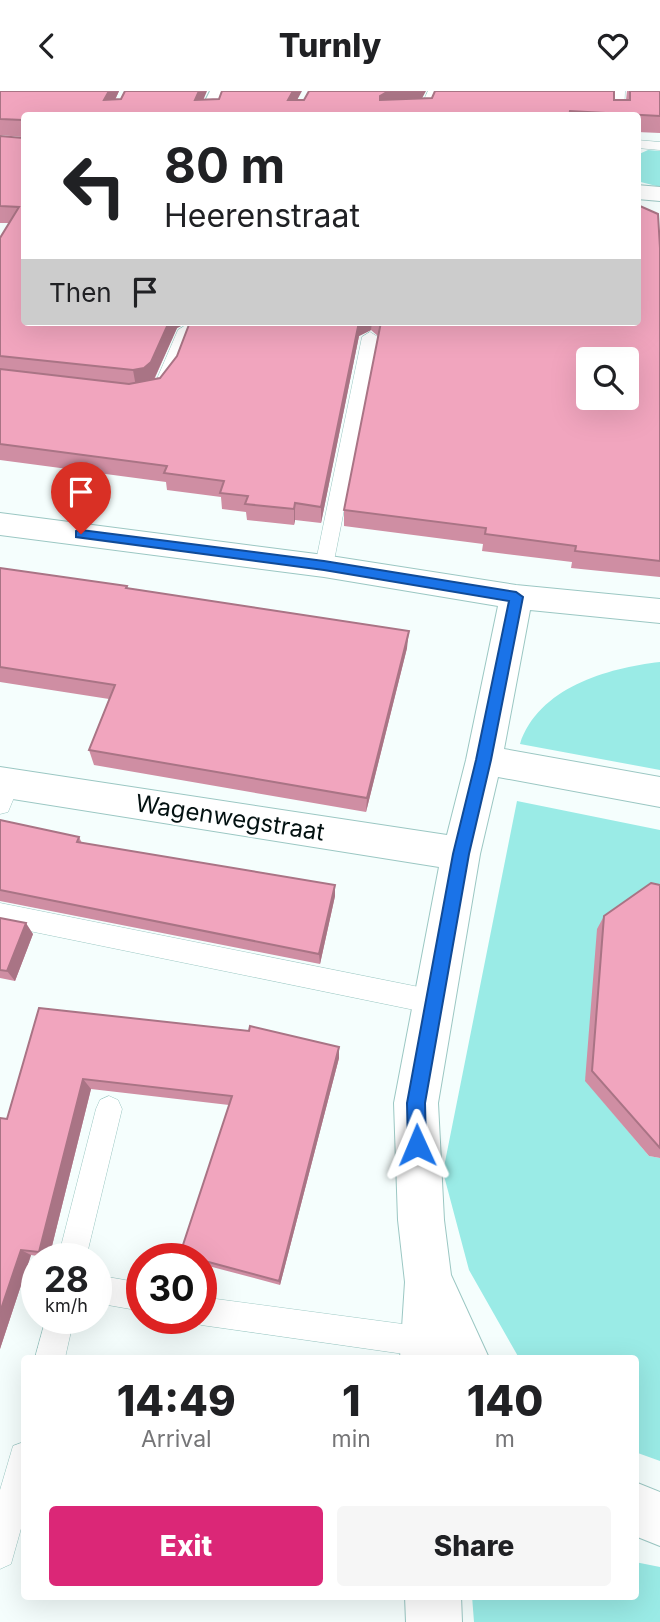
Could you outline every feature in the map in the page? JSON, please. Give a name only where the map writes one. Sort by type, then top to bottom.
[{"type":"street","points":[[210,112],[220,91]]},
{"type":"street","points":[[641,192],[660,194]]},
{"type":"street","points":[[0,524],[324,566],[516,597],[660,611]]},
{"type":"street","points":[[438,1353],[421,1220],[416,1103],[461,854],[484,760],[516,597]]},
{"type":"street","points":[[484,760],[660,792]]},
{"type":"street","name":"Wagenwegstraat","points":[[3,790],[461,854]]},
{"type":"street","points":[[639,1511],[660,1519]]},
{"type":"street","points":[[433,1600],[435,1622]]},
{"type":"lane","points":[[406,112],[426,109],[434,91]]},
{"type":"lane","points":[[618,112],[619,91]]},
{"type":"lane","points":[[641,144],[660,146]]},
{"type":"lane","points":[[136,395],[153,392],[163,383],[186,330]]},
{"type":"lane","points":[[324,566],[370,337]]},
{"type":"lane","points":[[0,914],[434,1002]]},
{"type":"lane","points":[[76,1243],[109,1109]]},
{"type":"lane","points":[[217,1314],[438,1353]]},
{"type":"lane","points":[[51,1355],[56,1334]]},
{"type":"lane","points":[[0,1553],[21,1469]]},
{"type":"shaded area","points":[[648,150],[660,151],[660,187],[641,182],[641,153]]},
{"type":"shaded area","points":[[660,662],[660,770],[520,744],[529,725],[542,708],[558,695],[577,684],[618,669]]},
{"type":"shaded area","points":[[517,801],[660,830],[660,900],[585,1080],[649,1156],[660,1158],[660,1461],[639,1453],[639,1355],[517,1355],[469,1270],[443,1172]]},
{"type":"shaded area","points":[[639,1563],[660,1567],[660,1622],[474,1622],[472,1600],[639,1600]]},
{"type":"building","points":[[0,91],[109,91],[104,100],[121,99],[125,91],[199,91],[195,100],[219,99],[222,91],[293,91],[288,100],[304,100],[309,91],[392,91],[380,96],[380,100],[432,98],[435,91],[614,91],[614,100],[630,100],[630,91],[660,91],[660,116],[641,115],[641,112],[570,111],[21,112],[21,120],[0,119]]},
{"type":"building","points":[[0,136],[21,138],[21,326],[167,326],[151,362],[144,368],[133,370],[0,356],[0,238],[19,207],[0,206]]},
{"type":"building","points":[[641,206],[658,214],[660,561],[575,551],[576,546],[485,534],[486,528],[344,510],[380,326],[641,326]]},
{"type":"building","points":[[188,326],[358,326],[321,507],[295,503],[294,509],[245,504],[248,496],[220,493],[224,481],[164,473],[167,466],[0,444],[0,369],[129,384],[160,378],[177,356]]},
{"type":"building","points":[[0,568],[409,631],[367,798],[89,750],[115,685],[0,667]]},
{"type":"building","points":[[0,820],[79,837],[77,842],[335,885],[319,954],[0,890]]},
{"type":"building","points":[[651,883],[660,885],[660,1148],[592,1071],[604,916]]},
{"type":"building","points":[[0,918],[26,923],[7,971],[0,970]]},
{"type":"building","points":[[39,1008],[249,1031],[250,1026],[339,1047],[279,1281],[217,1264],[217,1243],[184,1243],[232,1096],[83,1079],[41,1243],[21,1243],[0,1312],[0,1118],[7,1119]]},
{"type":"route","points":[[81,534],[324,566],[516,597],[484,760],[461,854],[416,1103],[417,1145]]}]
